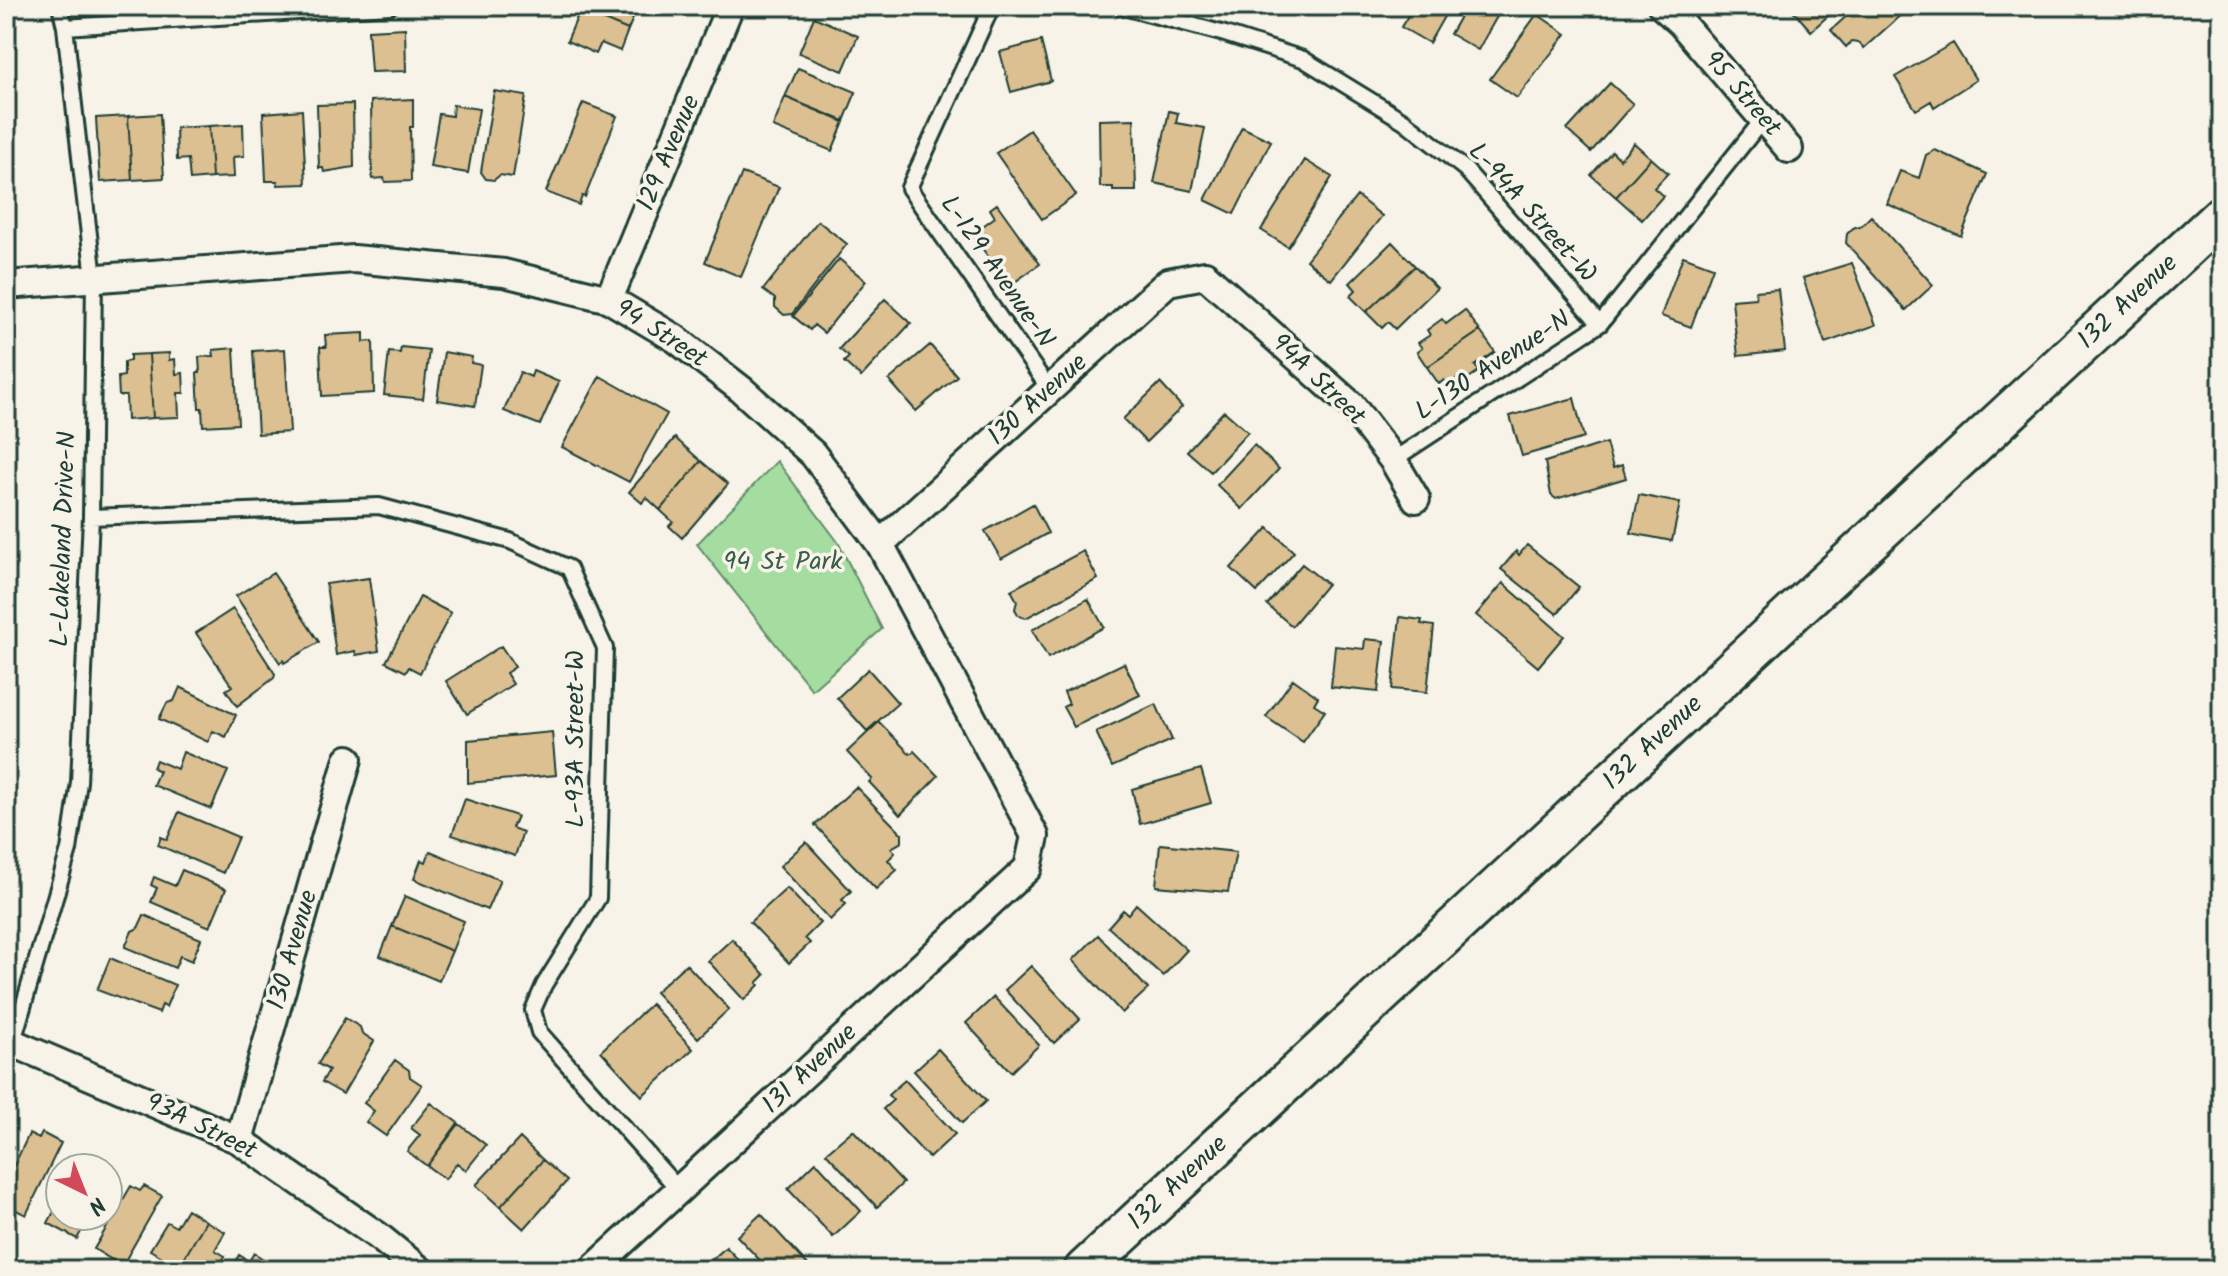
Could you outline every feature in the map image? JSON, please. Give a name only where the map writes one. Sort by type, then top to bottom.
[{"type":"main road","name":"132 Avenue","points":[[1084,1270],[2222,215]]},
{"type":"street","name":"129 Avenue","points":[[609,299],[730,6]]},
{"type":"street","name":"95 Street","points":[[1662,6],[1681,23],[1789,149]]},
{"type":"street","name":"94 Street","points":[[6,285],[354,259],[504,273],[609,299],[676,339],[742,390],[813,454],[880,544],[1035,836],[1028,868]]},
{"type":"street","name":"130 Avenue","points":[[880,544],[1168,282],[1205,275]]},
{"type":"street","name":"94A Street","points":[[1205,275],[1351,405],[1393,460],[1416,499]]},
{"type":"street","name":"130 Avenue","points":[[239,1140],[348,759]]},
{"type":"street","name":"131 Avenue","points":[[592,1270],[1028,868]]},
{"type":"street","name":"93A Street","points":[[8,1050],[239,1140],[378,1236],[420,1270]]},
{"type":"lane","name":"L-Lakeland Drive-N","points":[[8,1050],[69,850],[79,782],[91,517],[94,278],[60,6]]},
{"type":"lane","points":[[65,27],[390,6]]},
{"type":"lane","name":"L-129 Avenue-N","points":[[992,6],[909,188],[1050,390]]},
{"type":"lane","name":"L-94A Street-W","points":[[1120,6],[1303,59],[1404,121],[1465,169],[1600,324]]},
{"type":"lane","name":"L-130 Avenue-N","points":[[1393,460],[1600,324],[1764,118]]},
{"type":"lane","name":"L-93A Street-W","points":[[91,517],[379,506],[510,541],[569,568],[605,648],[598,898],[544,985],[533,1010],[539,1032],[679,1190]]},
{"type":"green space","name":"94 St Park","points":[[777,461],[838,542],[882,629],[812,690],[697,544]]},
{"type":"building","points":[[581,6],[629,6],[637,9],[628,30],[580,10]]},
{"type":"building","points":[[1414,6],[1450,6],[1429,43],[1401,27]]},
{"type":"building","points":[[1466,6],[1503,6],[1478,50],[1450,34]]},
{"type":"building","points":[[1789,6],[1839,6],[1811,31]]},
{"type":"building","points":[[1858,6],[1895,6],[1902,14],[1864,48],[1859,43],[1851,42],[1846,47],[1831,30]]},
{"type":"building","points":[[580,10],[628,30],[620,51],[601,43],[596,54],[567,41]]},
{"type":"building","points":[[1537,14],[1566,34],[1517,98],[1490,79]]},
{"type":"building","points":[[814,17],[858,36],[843,71],[799,53]]},
{"type":"building","points":[[405,28],[406,71],[371,72],[368,30]]},
{"type":"building","points":[[1041,41],[1051,81],[1011,92],[1000,52]]},
{"type":"building","points":[[1953,43],[1976,80],[1934,107],[1931,101],[1916,110],[1895,77]]},
{"type":"building","points":[[798,68],[856,92],[844,121],[785,97]]},
{"type":"building","points":[[1610,83],[1633,104],[1591,152],[1567,130]]},
{"type":"building","points":[[494,91],[526,96],[513,177],[500,175],[494,180],[486,179],[481,172]]},
{"type":"building","points":[[785,97],[844,122],[832,151],[773,127]]},
{"type":"building","points":[[413,99],[411,181],[372,179],[371,101]]},
{"type":"building","points":[[583,103],[617,116],[579,205],[546,192]]},
{"type":"building","points":[[353,104],[354,167],[324,172],[323,168],[319,168],[317,105]]},
{"type":"building","points":[[453,105],[479,109],[468,173],[430,167],[439,114],[452,116]]},
{"type":"building","points":[[302,110],[306,184],[277,185],[278,181],[266,181],[263,113]]},
{"type":"building","points":[[1169,111],[1178,113],[1176,123],[1205,128],[1192,191],[1154,183]]},
{"type":"building","points":[[160,114],[164,178],[132,180],[128,116]]},
{"type":"building","points":[[128,116],[132,180],[100,182],[96,118]]},
{"type":"building","points":[[1134,119],[1136,191],[1113,191],[1113,187],[1100,187],[1099,120]]},
{"type":"building","points":[[243,124],[244,156],[233,157],[234,177],[212,178],[209,126]]},
{"type":"building","points":[[209,126],[212,178],[190,180],[188,159],[177,160],[176,128]]},
{"type":"building","points":[[1242,127],[1271,141],[1234,214],[1205,200]]},
{"type":"building","points":[[1030,130],[1076,195],[1042,219],[996,153]]},
{"type":"building","points":[[1634,143],[1651,158],[1616,197],[1591,175],[1612,151],[1620,159]]},
{"type":"building","points":[[1935,150],[1987,174],[1961,236],[1887,204],[1900,171],[1919,178],[1926,155]]},
{"type":"building","points":[[1651,158],[1668,173],[1654,188],[1663,196],[1642,220],[1616,197]]},
{"type":"building","points":[[1305,160],[1332,177],[1288,247],[1261,230]]},
{"type":"building","points":[[742,173],[779,187],[741,277],[705,262]]},
{"type":"building","points":[[1357,196],[1382,216],[1331,280],[1306,260]]},
{"type":"building","points":[[997,204],[1040,264],[1009,286],[972,234],[995,217],[990,209]]},
{"type":"building","points":[[1871,216],[1933,285],[1906,310],[1846,243],[1847,234]]},
{"type":"building","points":[[818,221],[847,244],[792,314],[784,315],[775,307],[775,299],[763,290]]},
{"type":"building","points":[[1392,242],[1415,266],[1366,312],[1350,296],[1356,290],[1350,283]]},
{"type":"building","points":[[1683,256],[1713,267],[1691,327],[1661,316]]},
{"type":"building","points":[[839,259],[866,281],[824,333],[814,325],[810,330],[793,316]]},
{"type":"building","points":[[1852,263],[1876,325],[1825,343],[1803,278]]},
{"type":"building","points":[[1415,266],[1437,288],[1395,329],[1388,322],[1382,328],[1366,312]]},
{"type":"building","points":[[1778,289],[1785,351],[1738,356],[1732,300],[1756,298],[1755,291]]},
{"type":"building","points":[[885,299],[911,323],[861,377],[844,362],[849,357],[839,349]]},
{"type":"building","points":[[1465,310],[1480,331],[1427,367],[1417,352],[1422,348],[1418,343],[1430,335],[1427,330],[1442,319],[1446,324]]},
{"type":"building","points":[[1480,331],[1495,352],[1475,366],[1479,371],[1463,382],[1459,377],[1448,385],[1444,380],[1439,384],[1427,367]]},
{"type":"building","points":[[364,333],[364,342],[373,341],[374,393],[322,396],[320,347],[326,347],[325,335]]},
{"type":"building","points":[[930,345],[957,376],[916,411],[889,380]]},
{"type":"building","points":[[401,347],[429,350],[423,399],[384,395],[389,352],[400,353]]},
{"type":"building","points":[[234,348],[238,424],[203,426],[202,408],[199,408],[199,357],[214,356],[213,350]]},
{"type":"building","points":[[285,349],[290,432],[258,434],[253,351]]},
{"type":"building","points":[[444,352],[472,357],[471,363],[481,365],[475,406],[437,400]]},
{"type":"building","points":[[169,353],[169,360],[175,359],[176,374],[183,373],[184,393],[178,393],[179,417],[153,418],[149,354]]},
{"type":"building","points":[[149,354],[153,418],[127,420],[126,396],[119,396],[118,377],[124,376],[124,362],[130,361],[130,355]]},
{"type":"building","points":[[533,371],[559,382],[540,425],[504,411],[520,372],[531,377]]},
{"type":"building","points":[[600,376],[667,414],[629,482],[562,447]]},
{"type":"building","points":[[1160,383],[1182,407],[1146,442],[1123,419]]},
{"type":"building","points":[[1574,398],[1584,438],[1522,456],[1510,416]]},
{"type":"building","points":[[1224,411],[1248,432],[1211,472],[1187,451]]},
{"type":"building","points":[[675,438],[701,461],[660,510],[646,497],[642,503],[629,492]]},
{"type":"building","points":[[1606,443],[1613,468],[1622,465],[1626,478],[1556,499],[1551,495],[1545,462]]},
{"type":"building","points":[[1254,445],[1279,469],[1242,509],[1217,485]]},
{"type":"building","points":[[701,461],[728,484],[682,538],[669,526],[673,522],[660,510]]},
{"type":"building","points":[[1639,495],[1680,503],[1672,541],[1631,533]]},
{"type":"building","points":[[1033,504],[1048,533],[1001,559],[985,531]]},
{"type":"building","points":[[1268,528],[1294,552],[1257,592],[1231,568]]},
{"type":"building","points":[[1527,545],[1579,587],[1557,614],[1501,569],[1516,551],[1519,555]]},
{"type":"building","points":[[1083,551],[1098,579],[1026,618],[1019,616],[1015,609],[1017,601],[1011,590]]},
{"type":"building","points":[[1302,564],[1327,584],[1292,626],[1267,605]]},
{"type":"building","points":[[273,573],[319,642],[284,663],[283,660],[280,663],[236,596]]},
{"type":"building","points":[[369,578],[379,651],[336,655],[326,584]]},
{"type":"building","points":[[1503,583],[1564,636],[1538,667],[1476,615]]},
{"type":"building","points":[[420,597],[451,613],[420,673],[409,667],[406,672],[386,662]]},
{"type":"building","points":[[1088,599],[1104,627],[1048,658],[1032,630]]},
{"type":"building","points":[[233,609],[275,674],[274,678],[237,706],[226,690],[232,686],[196,633]]},
{"type":"building","points":[[1400,617],[1422,620],[1421,624],[1434,626],[1427,692],[1392,689]]},
{"type":"building","points":[[1365,639],[1384,641],[1378,692],[1331,687],[1335,646],[1364,649]]},
{"type":"building","points":[[501,646],[515,667],[506,673],[513,684],[467,714],[446,681]]},
{"type":"building","points":[[1124,663],[1140,695],[1074,727],[1063,707],[1069,704],[1064,692]]},
{"type":"building","points":[[868,669],[898,703],[867,731],[837,698]]},
{"type":"building","points":[[1293,679],[1318,697],[1314,704],[1325,711],[1303,742],[1266,717]]},
{"type":"building","points":[[180,687],[236,715],[226,737],[213,731],[208,742],[159,719],[167,703],[174,701]]},
{"type":"building","points":[[1156,704],[1172,740],[1112,767],[1096,732]]},
{"type":"building","points":[[879,722],[910,754],[914,751],[938,776],[900,815],[869,782],[872,779],[847,752]]},
{"type":"building","points":[[552,732],[556,775],[468,783],[468,740]]},
{"type":"building","points":[[183,752],[228,771],[211,809],[153,785],[159,771],[153,768],[156,760],[177,769]]},
{"type":"building","points":[[1201,769],[1211,803],[1140,824],[1132,789]]},
{"type":"building","points":[[856,787],[902,834],[902,842],[891,848],[895,853],[888,860],[897,870],[876,889],[815,825]]},
{"type":"building","points":[[465,799],[517,816],[512,828],[523,832],[515,856],[452,835]]},
{"type":"building","points":[[179,812],[238,837],[223,873],[158,845],[161,837],[167,840]]},
{"type":"building","points":[[806,842],[851,891],[842,900],[846,904],[830,920],[780,866]]},
{"type":"building","points":[[1160,844],[1236,852],[1228,892],[1156,886]]},
{"type":"building","points":[[430,851],[500,880],[487,910],[414,879],[421,860],[426,862]]},
{"type":"building","points":[[182,870],[226,889],[210,927],[151,902],[157,888],[151,885],[154,877],[175,886]]},
{"type":"building","points":[[787,888],[820,923],[805,938],[810,943],[789,963],[750,922]]},
{"type":"building","points":[[405,896],[464,921],[452,951],[392,926]]},
{"type":"building","points":[[1136,904],[1187,950],[1163,976],[1108,927],[1123,910],[1128,914]]},
{"type":"building","points":[[144,915],[201,939],[192,961],[180,956],[175,968],[125,947]]},
{"type":"building","points":[[392,926],[452,951],[439,981],[380,956]]},
{"type":"building","points":[[1098,935],[1148,989],[1122,1013],[1073,960]]},
{"type":"building","points":[[732,939],[765,975],[744,1000],[708,961]]},
{"type":"building","points":[[110,958],[175,985],[166,1007],[162,1005],[159,1013],[97,990]]},
{"type":"building","points":[[686,964],[729,1009],[698,1038],[655,992]]},
{"type":"building","points":[[1031,966],[1080,1019],[1054,1043],[1005,990]]},
{"type":"building","points":[[994,997],[1039,1045],[1011,1072],[966,1023]]},
{"type":"building","points":[[651,1004],[693,1049],[642,1096],[601,1051]]},
{"type":"building","points":[[345,1018],[374,1041],[343,1094],[322,1082],[329,1070],[318,1064]]},
{"type":"building","points":[[938,1049],[986,1101],[962,1123],[914,1071]]},
{"type":"building","points":[[395,1060],[422,1085],[386,1136],[366,1122],[374,1111],[364,1103]]},
{"type":"building","points":[[905,1080],[955,1134],[929,1158],[883,1109],[893,1100],[888,1095]]},
{"type":"building","points":[[431,1103],[458,1123],[427,1166],[407,1151],[420,1135],[411,1128]]},
{"type":"building","points":[[459,1124],[486,1145],[466,1170],[457,1163],[445,1179],[427,1166]]},
{"type":"building","points":[[853,1130],[903,1183],[877,1207],[826,1153]]},
{"type":"building","points":[[42,1133],[61,1143],[57,1152],[44,1152],[44,1178],[26,1215],[6,1205],[6,1182],[29,1134],[39,1139]]},
{"type":"building","points":[[520,1138],[543,1160],[500,1207],[476,1185]]},
{"type":"building","points":[[543,1160],[567,1181],[524,1229],[500,1207]]},
{"type":"building","points":[[816,1162],[861,1211],[833,1237],[788,1189]]},
{"type":"building","points":[[131,1186],[140,1191],[144,1186],[162,1196],[122,1266],[94,1249],[104,1232],[124,1232],[124,1198]]},
{"type":"building","points":[[187,1209],[206,1221],[179,1267],[150,1250],[167,1222],[176,1227]]},
{"type":"building","points":[[761,1214],[809,1266],[804,1270],[769,1270],[737,1236]]},
{"type":"building","points":[[206,1221],[225,1232],[215,1250],[225,1256],[217,1270],[185,1270],[179,1267]]},
{"type":"building","points":[[64,1232],[81,1232],[77,1239]]},
{"type":"building","points":[[726,1247],[748,1270],[701,1270]]},
{"type":"building","points":[[254,1253],[273,1265],[270,1270],[231,1270],[239,1255],[249,1261]]}]
